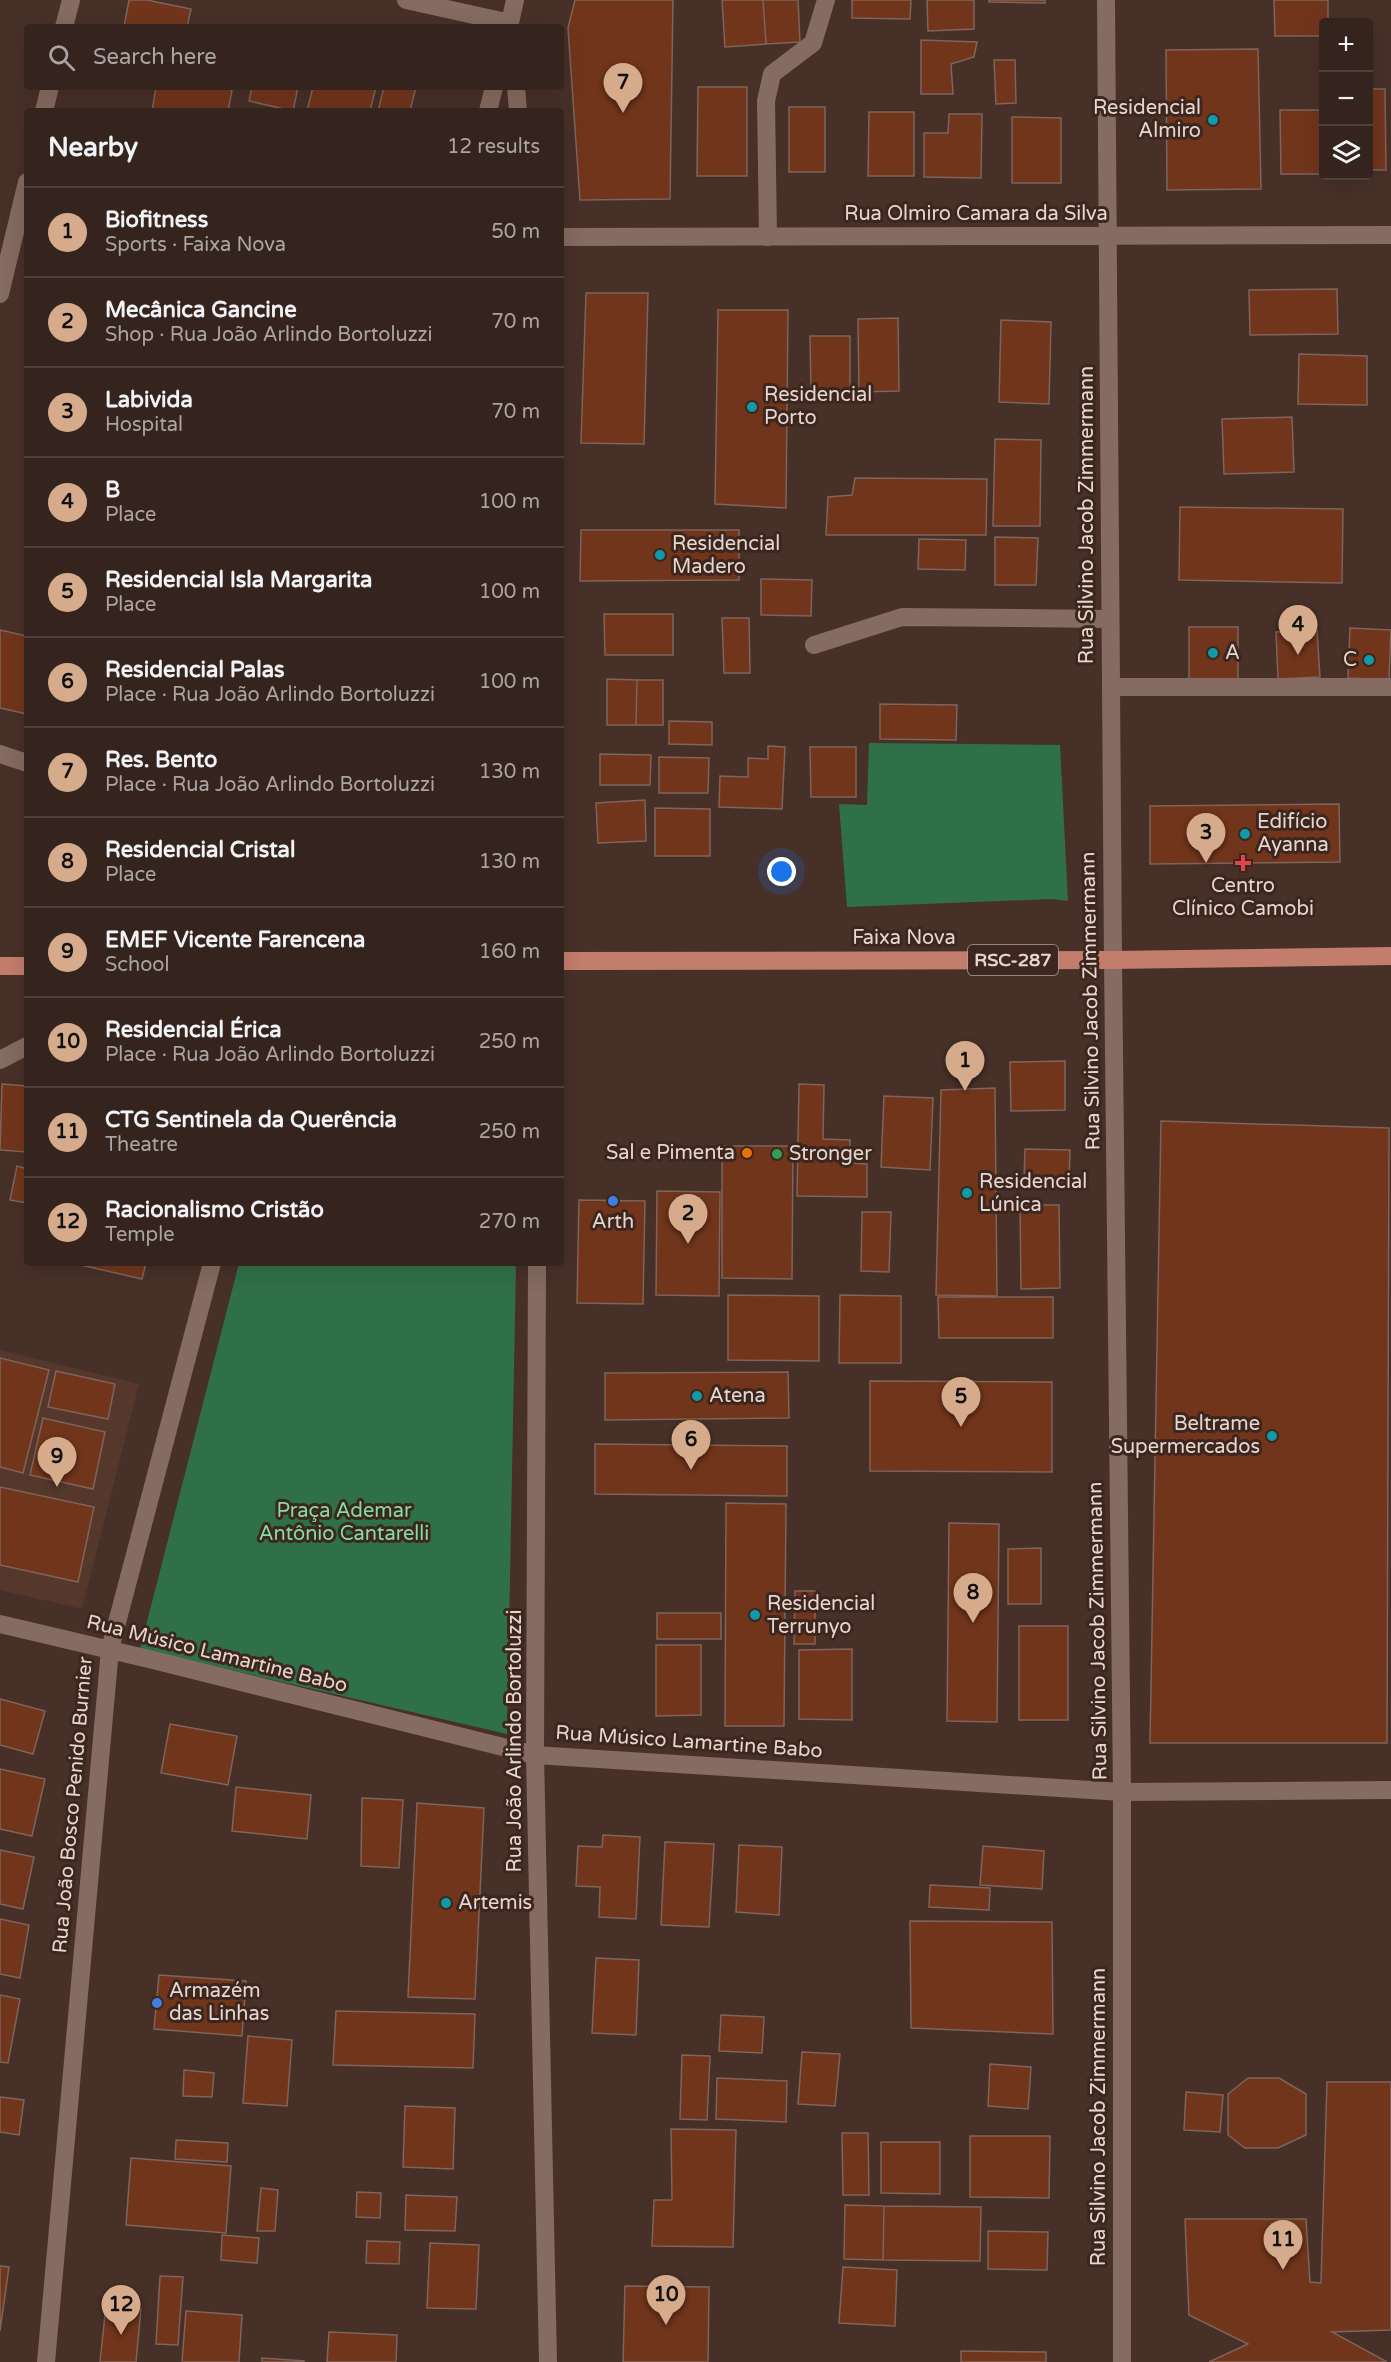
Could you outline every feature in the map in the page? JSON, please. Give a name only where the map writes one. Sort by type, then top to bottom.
[{"type":"highway","name":"Faixa Nova","points":[[564,961],[1113,960],[1391,956]]},
{"type":"highway","points":[[0,966],[24,966]]},
{"type":"street","points":[[65,24],[71,0]]},
{"type":"street","points":[[406,0],[502,24]]},
{"type":"street","points":[[510,24],[515,0]]},
{"type":"street","points":[[768,237],[766,101],[772,74],[813,43],[826,0]]},
{"type":"street","name":"Rua Silvino Jacob Zimmermann","points":[[1106,0],[1122,1792],[1122,2362]]},
{"type":"street","points":[[45,108],[49,90]]},
{"type":"street","points":[[489,108],[493,90]]},
{"type":"street","points":[[516,90],[518,108]]},
{"type":"street","points":[[0,294],[24,194]]},
{"type":"street","name":"Rua Olmiro Camara da Silva","points":[[564,237],[1391,235]]},
{"type":"street","points":[[814,645],[902,617],[1110,619]]},
{"type":"street","points":[[1111,687],[1390,687]]},
{"type":"street","points":[[0,754],[24,761]]},
{"type":"street","points":[[0,1060],[24,1048]]},
{"type":"street","name":"Rua João Bosco Penido Burnier","points":[[46,2362],[110,1649],[211,1266]]},
{"type":"street","name":"Rua João Arlindo Bortoluzzi","points":[[537,1266],[536,1755],[548,2362]]},
{"type":"street","name":"Rua Músico Lamartine Babo","points":[[0,1624],[110,1649],[536,1755],[1122,1792],[1391,1790]]},
{"type":"shaded area","points":[[0,1350],[139,1384],[82,1609],[0,1590]]},
{"type":"green space","points":[[869,743],[1060,745],[1068,901],[1052,899],[847,907],[839,804],[867,805]]},
{"type":"green space","name":"Praça Ademar Antônio Cantarelli","points":[[238,1266],[516,1266],[507,1734],[140,1649]]},
{"type":"building","points":[[129,0],[147,0],[191,9],[188,24],[125,24]]},
{"type":"building","points":[[575,0],[673,0],[670,199],[580,200],[568,28]]},
{"type":"building","points":[[722,0],[763,0],[766,44],[725,47]]},
{"type":"building","points":[[763,0],[798,0],[800,42],[766,44]]},
{"type":"building","points":[[852,0],[911,0],[910,19],[852,18]]},
{"type":"building","points":[[927,0],[974,0],[974,29],[928,31]]},
{"type":"building","points":[[989,0],[1045,0],[1045,3],[989,2]]},
{"type":"building","points":[[1274,0],[1328,0],[1328,18],[1319,18],[1319,36],[1275,36]]},
{"type":"building","points":[[921,40],[977,42],[974,57],[951,64],[953,94],[921,94]]},
{"type":"building","name":"Residencial Almiro","points":[[1258,49],[1261,189],[1167,190],[1166,50]]},
{"type":"building","points":[[994,60],[1015,60],[1016,103],[996,104]]},
{"type":"building","points":[[698,87],[747,87],[747,176],[697,176]]},
{"type":"building","points":[[1373,89],[1385,89],[1386,170],[1373,170]]},
{"type":"building","points":[[156,90],[232,90],[229,108],[152,108]]},
{"type":"building","points":[[251,90],[297,90],[294,108],[280,108],[249,101]]},
{"type":"building","points":[[312,90],[375,90],[371,108],[308,108]]},
{"type":"building","points":[[383,90],[415,90],[411,108],[379,108]]},
{"type":"building","points":[[789,107],[825,107],[825,172],[789,172]]},
{"type":"building","points":[[1280,110],[1319,110],[1319,174],[1281,174]]},
{"type":"building","points":[[869,112],[914,112],[914,176],[868,176]]},
{"type":"building","points":[[949,114],[982,114],[981,178],[924,177],[924,133],[948,133]]},
{"type":"building","points":[[1012,117],[1061,118],[1061,183],[1012,183]]},
{"type":"building","points":[[1337,289],[1338,334],[1250,335],[1249,290]]},
{"type":"building","points":[[586,293],[648,293],[644,444],[581,443]]},
{"type":"building","name":"Residencial Porto","points":[[718,310],[788,310],[786,508],[715,504]]},
{"type":"building","points":[[898,318],[899,391],[859,392],[858,319]]},
{"type":"building","points":[[1001,320],[1051,322],[1049,404],[999,402]]},
{"type":"building","points":[[810,336],[850,336],[850,391],[811,392]]},
{"type":"building","points":[[1299,354],[1367,356],[1367,405],[1298,404]]},
{"type":"building","points":[[1292,417],[1294,472],[1224,474],[1222,419]]},
{"type":"building","points":[[995,439],[1041,440],[1040,526],[993,526]]},
{"type":"building","points":[[855,478],[987,479],[986,535],[826,535],[828,497],[852,495]]},
{"type":"building","points":[[1180,507],[1343,509],[1342,583],[1179,580]]},
{"type":"building","name":"Residencial Madero","points":[[581,530],[739,530],[739,580],[580,581]]},
{"type":"building","points":[[995,537],[1038,538],[1036,585],[995,585]]},
{"type":"building","points":[[919,539],[966,540],[965,570],[918,569]]},
{"type":"building","points":[[761,579],[812,580],[811,616],[761,615]]},
{"type":"building","points":[[604,614],[673,614],[673,655],[605,655]]},
{"type":"building","points":[[722,618],[749,618],[750,673],[724,673]]},
{"type":"building","name":"A","points":[[1189,627],[1238,627],[1238,679],[1189,679]]},
{"type":"building","name":"C","points":[[1350,628],[1391,630],[1389,680],[1348,678]]},
{"type":"building","points":[[0,630],[24,635],[24,713],[0,708]]},
{"type":"building","points":[[1317,630],[1320,677],[1278,679],[1276,632]]},
{"type":"building","points":[[607,679],[637,680],[636,725],[607,725]]},
{"type":"building","points":[[637,680],[663,680],[663,725],[636,725]]},
{"type":"building","points":[[880,704],[957,705],[956,740],[880,739]]},
{"type":"building","points":[[669,721],[712,722],[712,745],[669,744]]},
{"type":"building","points":[[768,746],[785,747],[782,809],[719,807],[720,776],[748,777],[748,758],[768,759]]},
{"type":"building","points":[[810,747],[856,747],[856,797],[811,797]]},
{"type":"building","points":[[600,754],[651,755],[650,785],[600,785]]},
{"type":"building","points":[[659,757],[709,758],[708,793],[659,793]]},
{"type":"building","points":[[645,800],[646,841],[598,843],[596,803]]},
{"type":"building","name":"Edifício Ayanna","points":[[1339,804],[1340,862],[1150,864],[1150,806]]},
{"type":"building","points":[[655,808],[710,809],[710,856],[655,856]]},
{"type":"building","points":[[1065,1061],[1065,1110],[1011,1111],[1010,1062]]},
{"type":"building","points":[[2,1084],[24,1086],[24,1152],[0,1150]]},
{"type":"building","points":[[799,1084],[824,1085],[823,1139],[850,1140],[850,1163],[867,1164],[867,1197],[797,1196]]},
{"type":"building","name":"Residencial Lúnica","points":[[995,1088],[997,1296],[936,1295],[941,1090]]},
{"type":"building","points":[[884,1096],[933,1098],[930,1170],[881,1167]]},
{"type":"building","name":"Beltrame Supermercados","points":[[1161,1121],[1389,1128],[1387,1743],[1150,1743]]},
{"type":"building","points":[[722,1146],[793,1146],[792,1279],[722,1278]]},
{"type":"building","points":[[1025,1149],[1070,1150],[1069,1182],[1024,1180]]},
{"type":"building","points":[[17,1166],[24,1168],[24,1202],[10,1200]]},
{"type":"building","points":[[657,1191],[720,1192],[719,1296],[656,1295]]},
{"type":"building","points":[[579,1200],[645,1201],[643,1304],[577,1303]]},
{"type":"building","points":[[1020,1205],[1059,1205],[1060,1288],[1021,1289]]},
{"type":"building","points":[[862,1212],[891,1212],[889,1272],[861,1271]]},
{"type":"building","points":[[85,1266],[145,1266],[142,1279]]},
{"type":"building","points":[[728,1295],[819,1296],[819,1361],[728,1360]]},
{"type":"building","points":[[840,1295],[901,1296],[901,1363],[839,1363]]},
{"type":"building","points":[[938,1297],[1053,1297],[1053,1338],[939,1338]]},
{"type":"building","points":[[0,1358],[49,1370],[23,1473],[0,1467]]},
{"type":"building","points":[[56,1371],[115,1384],[108,1419],[48,1407]]},
{"type":"building","name":"Atena","points":[[788,1372],[789,1418],[605,1420],[605,1373]]},
{"type":"building","points":[[870,1381],[1052,1382],[1052,1472],[870,1471]]},
{"type":"building","points":[[43,1418],[105,1432],[93,1489],[30,1475]]},
{"type":"building","points":[[595,1444],[787,1446],[787,1496],[595,1494]]},
{"type":"building","points":[[0,1487],[94,1507],[78,1582],[0,1565]]},
{"type":"building","name":"Residencial Terrunyo","points":[[726,1503],[786,1504],[784,1726],[725,1726]]},
{"type":"building","points":[[949,1523],[999,1524],[997,1722],[947,1721]]},
{"type":"building","points":[[1041,1548],[1041,1604],[1008,1604],[1008,1549]]},
{"type":"building","points":[[795,1591],[815,1591],[815,1644],[794,1644]]},
{"type":"building","points":[[657,1613],[721,1613],[721,1639],[657,1639]]},
{"type":"building","points":[[1019,1626],[1068,1626],[1068,1720],[1019,1720]]},
{"type":"building","points":[[656,1645],[701,1645],[701,1715],[656,1716]]},
{"type":"building","points":[[852,1649],[852,1720],[799,1719],[799,1650]]},
{"type":"building","points":[[0,1699],[45,1711],[33,1754],[0,1745]]},
{"type":"building","points":[[170,1724],[237,1736],[228,1785],[161,1773]]},
{"type":"building","points":[[0,1769],[45,1779],[32,1836],[0,1829]]},
{"type":"building","points":[[236,1787],[311,1795],[307,1839],[232,1831]]},
{"type":"building","points":[[362,1798],[403,1800],[399,1868],[361,1866]]},
{"type":"building","name":"Artemis","points":[[417,1803],[484,1808],[475,1999],[408,1997]]},
{"type":"building","points":[[603,1835],[640,1837],[636,1919],[599,1917],[600,1887],[576,1886],[578,1846],[602,1847]]},
{"type":"building","points":[[665,1842],[714,1844],[709,1927],[661,1925]]},
{"type":"building","points":[[739,1845],[782,1847],[779,1915],[736,1912]]},
{"type":"building","points":[[983,1846],[1044,1851],[1042,1889],[980,1885]]},
{"type":"building","points":[[0,1850],[34,1857],[23,1909],[0,1904]]},
{"type":"building","points":[[930,1885],[990,1888],[989,1910],[929,1907]]},
{"type":"building","points":[[0,1919],[29,1925],[20,1978],[0,1974]]},
{"type":"building","points":[[910,1921],[1052,1922],[1053,2034],[911,2028]]},
{"type":"building","points":[[596,1958],[639,1960],[636,2035],[592,2033]]},
{"type":"building","points":[[159,1975],[246,1981],[242,2036],[154,2029]]},
{"type":"building","points":[[0,1995],[20,1999],[8,2063],[0,2062]]},
{"type":"building","points":[[336,2011],[475,2014],[473,2068],[333,2065]]},
{"type":"building","points":[[721,2015],[764,2017],[762,2053],[719,2051]]},
{"type":"building","points":[[248,2036],[292,2040],[287,2106],[243,2103]]},
{"type":"building","points":[[802,2052],[840,2054],[835,2106],[798,2104]]},
{"type":"building","points":[[682,2055],[710,2056],[707,2120],[680,2119]]},
{"type":"building","points":[[990,2064],[1031,2067],[1028,2109],[988,2106]]},
{"type":"building","points":[[184,2070],[214,2073],[212,2097],[183,2096]]},
{"type":"building","points":[[717,2078],[787,2081],[786,2122],[716,2119]]},
{"type":"building","points":[[1248,2078],[1279,2078],[1306,2094],[1306,2135],[1278,2148],[1245,2148],[1228,2135],[1228,2094]]},
{"type":"building","points":[[1327,2082],[1391,2082],[1391,2330],[1332,2332],[1387,2362],[1209,2362],[1248,2344],[1189,2315],[1185,2219],[1306,2219],[1310,2282],[1321,2283]]},
{"type":"building","points":[[1186,2092],[1223,2095],[1220,2132],[1184,2130]]},
{"type":"building","points":[[0,2097],[24,2100],[19,2135],[0,2132]]},
{"type":"building","points":[[405,2106],[455,2108],[453,2169],[403,2167]]},
{"type":"building","points":[[671,2129],[736,2130],[733,2247],[652,2246],[654,2200],[672,2200]]},
{"type":"building","points":[[842,2133],[868,2133],[869,2195],[843,2195]]},
{"type":"building","points":[[970,2136],[1050,2136],[1049,2198],[970,2197]]},
{"type":"building","points":[[176,2140],[228,2143],[227,2162],[175,2159]]},
{"type":"building","points":[[881,2142],[940,2142],[940,2194],[881,2193]]},
{"type":"building","points":[[131,2158],[231,2166],[226,2233],[126,2225]]},
{"type":"building","points":[[261,2188],[278,2190],[275,2231],[257,2231]]},
{"type":"building","points":[[357,2192],[381,2193],[380,2218],[356,2217]]},
{"type":"building","points":[[406,2195],[457,2197],[455,2231],[405,2230]]},
{"type":"building","points":[[845,2205],[884,2206],[883,2260],[844,2259]]},
{"type":"building","points":[[884,2206],[981,2207],[980,2261],[883,2260]]},
{"type":"building","points":[[988,2231],[1048,2232],[1047,2270],[988,2269]]},
{"type":"building","points":[[222,2235],[259,2238],[257,2263],[221,2260]]},
{"type":"building","points":[[367,2241],[400,2242],[399,2264],[366,2263]]},
{"type":"building","points":[[430,2243],[479,2245],[476,2309],[427,2308]]},
{"type":"building","points":[[0,2266],[9,2267],[0,2331]]},
{"type":"building","points":[[843,2267],[897,2270],[895,2326],[839,2323]]},
{"type":"building","points":[[160,2276],[183,2277],[178,2345],[156,2344]]},
{"type":"building","points":[[625,2286],[709,2287],[708,2362],[623,2362]]},
{"type":"building","points":[[106,2305],[141,2309],[136,2362],[100,2362]]},
{"type":"building","points":[[186,2311],[242,2315],[239,2362],[182,2362]]},
{"type":"building","points":[[329,2332],[397,2335],[396,2362],[327,2362]]},
{"type":"building","points":[[961,2351],[1046,2352],[1046,2362],[961,2362]]},
{"type":"building","points":[[262,2358],[304,2361],[304,2362],[262,2362]]},
{"type":"place","name":"Res. Bento","points":[[623,113]]},
{"type":"place","name":"Residencial Almiro","points":[[1213,120]]},
{"type":"place","name":"Residencial Porto","points":[[752,407]]},
{"type":"place","name":"Residencial Madero","points":[[660,555]]},
{"type":"place","name":"A","points":[[1213,653]]},
{"type":"place","name":"B","points":[[1298,655]]},
{"type":"place","name":"C","points":[[1369,660]]},
{"type":"place","name":"Edifício Ayanna","points":[[1245,834]]},
{"type":"place","name":"Labivida","points":[[1206,863]]},
{"type":"place","name":"Centro Clínico Camobi","points":[[1243,863]]},
{"type":"place","name":"Biofitness","points":[[965,1091]]},
{"type":"place","name":"Sal e Pimenta","points":[[747,1153]]},
{"type":"place","name":"Stronger","points":[[777,1154]]},
{"type":"place","name":"Residencial Lúnica","points":[[967,1193]]},
{"type":"place","name":"Arth","points":[[613,1201]]},
{"type":"place","name":"Mecânica Gancine","points":[[688,1244]]},
{"type":"place","name":"Atena","points":[[697,1396]]},
{"type":"place","name":"Residencial Isla Margarita","points":[[961,1427]]},
{"type":"place","name":"Beltrame Supermercados","points":[[1272,1436]]},
{"type":"place","name":"Residencial Palas","points":[[691,1470]]},
{"type":"place","name":"EMEF Vicente Farencena","points":[[57,1487]]},
{"type":"place","name":"Residencial Terrunyo","points":[[755,1615]]},
{"type":"place","name":"Residencial Cristal","points":[[973,1623]]},
{"type":"place","name":"Artemis","points":[[446,1903]]},
{"type":"place","name":"Armazém das Linhas","points":[[157,2003]]},
{"type":"place","name":"CTG Sentinela da Querência","points":[[1283,2270]]},
{"type":"place","name":"Residencial Érica","points":[[666,2325]]},
{"type":"place","name":"Racionalismo Cristão","points":[[121,2335]]}]
